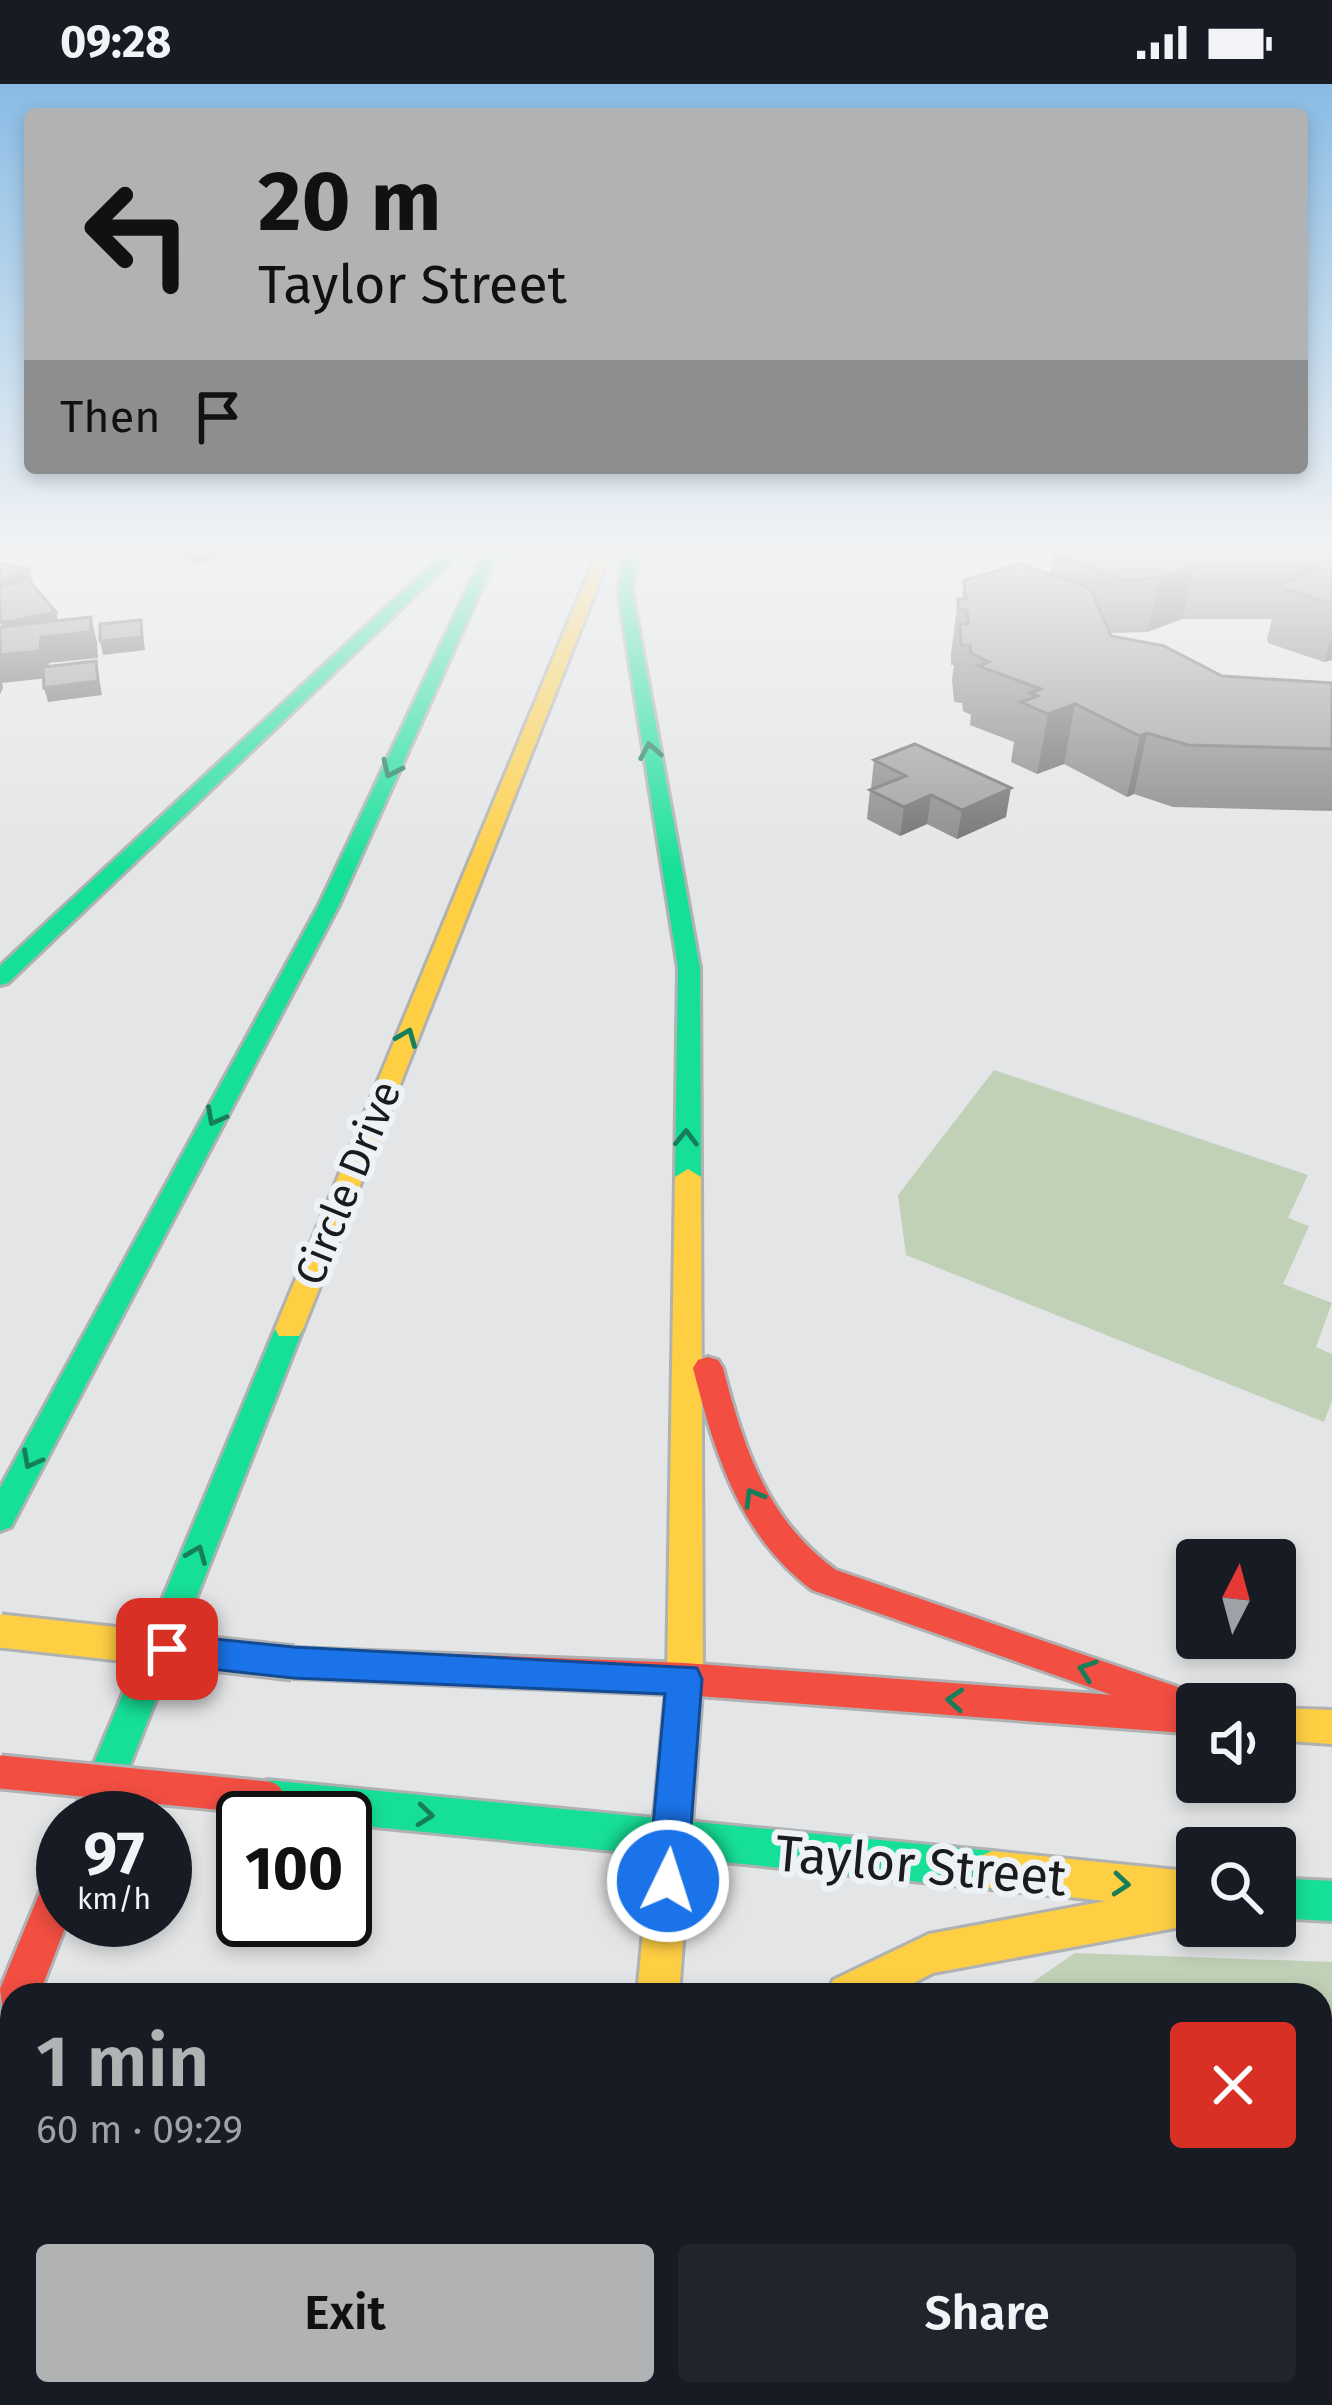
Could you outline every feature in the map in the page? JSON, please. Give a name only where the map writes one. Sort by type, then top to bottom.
[{"type":"main road","points":[[0,978],[343,656]]},
{"type":"main road","points":[[0,1518],[329,904],[443,656]]},
{"type":"main road","name":"Circle Drive","points":[[101,1791],[562,656]]},
{"type":"main road","points":[[636,656],[688,968],[685,1679],[659,1983]]},
{"type":"main road","points":[[684,1255],[733,1465],[790,1559],[824,1580],[880,1595],[1176,1701]]},
{"type":"main road","points":[[0,1631],[293,1663],[685,1679],[1176,1716]]},
{"type":"main road","points":[[1296,1725],[1332,1727]]},
{"type":"main road","name":"Taylor Street","points":[[0,1772],[1176,1890]]},
{"type":"main road","points":[[1296,1899],[1332,1901]]},
{"type":"main road","points":[[872,1983],[929,1954],[1176,1908]]},
{"type":"main road","points":[[23,1983],[37,1947]]},
{"type":"green space","points":[[994,1070],[1308,1175],[1288,1218],[1309,1226],[1283,1284],[1332,1303],[1316,1347],[1332,1354],[1332,1401],[1324,1422],[906,1255],[898,1195]]},
{"type":"green space","points":[[1075,1953],[1332,1962],[1332,1983],[1031,1983]]},
{"type":"building","points":[[978,656],[1184,656],[1222,676],[1332,683],[1332,749],[1188,745],[1147,733],[1140,736],[1075,704],[1048,714],[1021,702],[1038,696],[1030,693],[1041,689],[978,666],[989,662]]},
{"type":"building","points":[[96,661],[98,681],[44,688],[43,667]]},
{"type":"building","points":[[915,744],[1011,788],[962,810],[931,795],[904,807],[870,790],[906,776],[874,760]]},
{"type":"traffic: fast","points":[[0,978],[343,656]]},
{"type":"traffic: fast","points":[[0,1518],[329,905],[443,656]]},
{"type":"traffic: fast","points":[[636,656],[689,968],[688,1177]]},
{"type":"traffic: fast","points":[[101,1791],[289,1329]]},
{"type":"traffic: fast","points":[[372,1808],[992,1870]]},
{"type":"traffic: fast","points":[[1296,1899],[1332,1901]]},
{"type":"traffic: slow","points":[[289,1329],[562,656]]},
{"type":"traffic: slow","points":[[659,1983],[685,1679],[688,1177]]},
{"type":"traffic: slow","points":[[0,1631],[293,1663]]},
{"type":"traffic: slow","points":[[1296,1725],[1332,1727]]},
{"type":"traffic: slow","points":[[992,1870],[1176,1889]]},
{"type":"traffic: slow","points":[[872,1983],[929,1954],[1176,1908]]},
{"type":"traffic: jam","points":[[708,1368],[734,1458],[760,1514],[777,1539],[824,1580],[1176,1702]]},
{"type":"traffic: jam","points":[[293,1663],[685,1679],[1176,1716]]},
{"type":"traffic: jam","points":[[0,1772],[216,1793]]},
{"type":"traffic: jam","points":[[23,1983],[37,1947]]},
{"type":"route","points":[[167,1649],[293,1663],[685,1679],[668,1881]]}]
